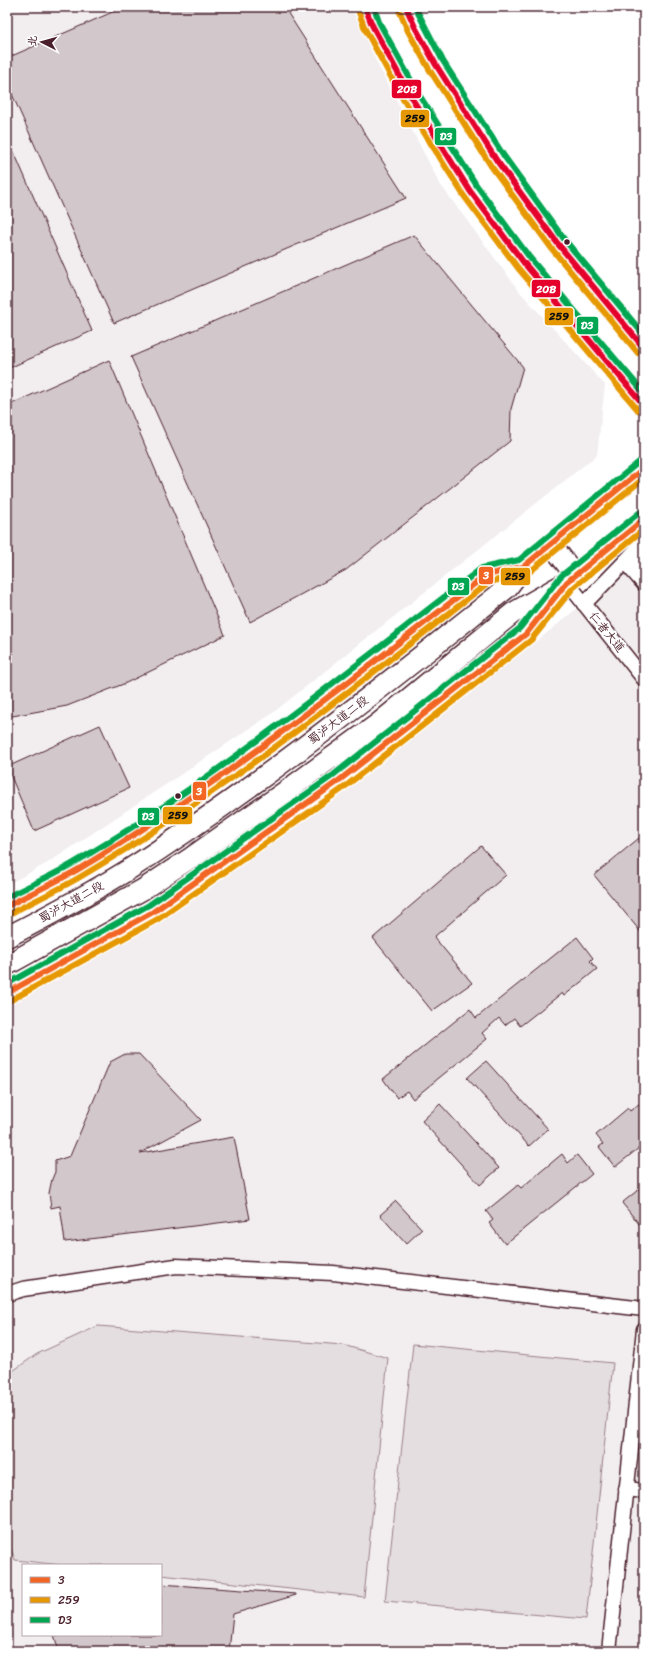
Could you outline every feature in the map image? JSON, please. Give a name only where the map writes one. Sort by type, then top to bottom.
[{"type":"highway","name":"蜀泸大道二段","points":[[7,938],[126,871],[270,772],[507,588],[523,567],[644,468]]},
{"type":"highway","name":"蜀泸大道二段","points":[[7,965],[142,890],[192,857],[379,723],[513,613],[571,579],[644,519]]},
{"type":"highway","points":[[550,544],[571,579]]},
{"type":"main road","points":[[365,7],[372,25],[411,97],[470,191],[524,263],[644,405]]},
{"type":"main road","points":[[406,7],[436,65],[497,161],[558,244],[644,348]]},
{"type":"street","name":"仁者大道","points":[[584,604],[644,542]]},
{"type":"street","points":[[644,554],[631,569],[644,584]]},
{"type":"street","points":[[7,906],[76,871],[210,784],[291,726],[486,575],[523,567]]},
{"type":"street","name":"仁者大道","points":[[571,579],[584,604],[644,679]]},
{"type":"street","points":[[7,993],[153,912],[337,782],[526,634],[571,579]]},
{"type":"street","points":[[7,1294],[23,1289],[176,1266],[333,1273],[644,1309]]},
{"type":"street","points":[[609,1651],[644,1329]]},
{"type":"street","points":[[626,1489],[644,1491]]},
{"type":"shaded area","points":[[7,7],[351,7],[377,63],[440,184],[519,291],[605,385],[597,455],[270,715],[51,861],[7,885]]},
{"type":"shaded area","points":[[644,554],[644,1651],[7,1651],[7,1004],[54,981],[196,898],[366,774],[543,636]]},
{"type":"shaded area","points":[[98,1326],[343,1345],[388,1358],[364,1597],[162,1575],[162,1564],[53,1564],[15,1560],[7,1538],[7,1375],[37,1354]]},
{"type":"shaded area","points":[[413,1344],[613,1363],[586,1619],[385,1601]]},
{"type":"building","points":[[124,7],[284,7],[406,198],[114,323],[7,83],[7,58]]},
{"type":"building","points":[[7,136],[92,331],[7,369]]},
{"type":"building","points":[[414,235],[523,367],[511,409],[510,441],[346,570],[250,622],[131,357]]},
{"type":"building","points":[[109,360],[225,635],[126,683],[67,706],[7,717],[7,406]]},
{"type":"building","points":[[100,725],[129,788],[34,831],[7,767]]},
{"type":"building","points":[[644,834],[644,936],[594,875]]},
{"type":"building","points":[[481,846],[506,875],[434,937],[472,983],[432,1011],[373,938]]},
{"type":"building","points":[[577,937],[593,958],[590,961],[597,969],[564,996],[562,993],[520,1026],[514,1018],[505,1025],[499,1018],[482,1033],[487,1039],[413,1099],[407,1091],[397,1098],[383,1079],[470,1009],[476,1018]]},
{"type":"building","points":[[125,1054],[139,1054],[201,1120],[140,1153],[234,1137],[250,1219],[65,1242],[60,1206],[51,1208],[49,1193],[55,1172],[55,1161],[70,1156],[110,1062]]},
{"type":"building","points":[[486,1061],[548,1129],[529,1146],[467,1078]]},
{"type":"building","points":[[644,1100],[644,1144],[615,1167],[599,1147],[603,1144],[596,1135],[628,1108],[630,1111]]},
{"type":"building","points":[[440,1104],[499,1168],[480,1185],[422,1121]]},
{"type":"building","points":[[562,1154],[568,1163],[577,1155],[592,1174],[505,1244],[489,1223],[493,1220],[486,1211],[518,1185],[521,1188]]},
{"type":"building","points":[[644,1185],[644,1230],[622,1203]]},
{"type":"building","points":[[396,1201],[422,1229],[406,1244],[380,1215]]},
{"type":"building","points":[[162,1584],[296,1594],[233,1614],[229,1651],[59,1651],[54,1636],[162,1636]]},
{"type":"transit line","name":"20B","points":[[365,7],[372,25],[411,97],[470,191],[524,263],[644,405]]},
{"type":"transit line","name":"D3","points":[[374,7],[379,22],[418,93],[477,186],[530,258],[644,393]]},
{"type":"transit line","name":"20B","points":[[406,7],[436,65],[497,161],[558,244],[644,348]]},
{"type":"transit line","name":"D3","points":[[415,7],[443,61],[504,156],[564,239],[644,335]]},
{"type":"transit line","name":"259","points":[[358,10],[365,29],[404,101],[464,196],[518,268],[638,410]]},
{"type":"transit line","name":"259","points":[[399,10],[408,31],[429,69],[491,166],[552,249],[638,353]]},
{"type":"transit line","name":"D3","points":[[7,897],[72,864],[179,796],[282,722],[482,568],[519,560],[639,462]]},
{"type":"transit line","name":"3","points":[[7,906],[77,870],[131,837],[183,802],[286,729],[486,575],[523,567],[644,468]]},
{"type":"transit line","name":"259","points":[[11,913],[80,877],[187,810],[340,698],[489,582],[527,574],[644,478]]},
{"type":"transit line","name":"D3","points":[[7,984],[149,905],[332,776],[520,628],[561,576],[639,513]]},
{"type":"transit line","name":"3","points":[[7,993],[153,912],[337,782],[526,634],[567,582],[644,519]]},
{"type":"transit line","name":"259","points":[[11,1000],[158,919],[342,789],[531,640],[573,588],[644,529]]}]
